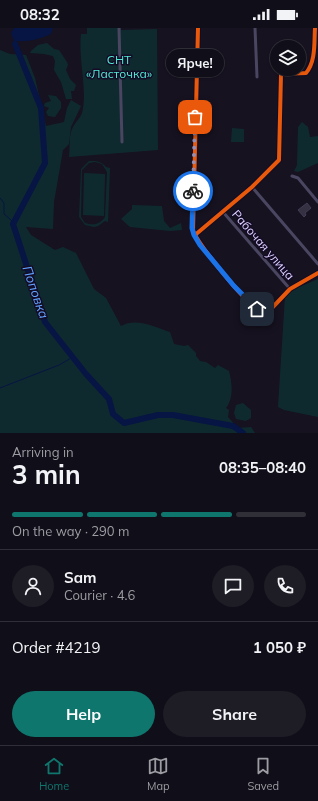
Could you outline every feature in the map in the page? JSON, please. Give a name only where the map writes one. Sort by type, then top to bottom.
[{"type":"street","points":[[119,28],[122,142]]},
{"type":"street","points":[[198,28],[192,221],[194,235],[200,245],[234,286],[257,309],[262,312],[271,309],[290,289],[318,273]]},
{"type":"street","points":[[256,28],[257,77]]},
{"type":"street","points":[[194,235],[252,187],[279,160],[281,74],[306,73],[311,68],[313,61],[315,28]]},
{"type":"street","points":[[292,176],[298,178],[318,202]]},
{"type":"street","points":[[252,187],[318,264]]},
{"type":"street","name":"Рабочая улица","points":[[223,212],[290,289]]},
{"type":"green space","name":"СНТ «Ласточка»","points":[[87,28],[121,28],[121,30],[157,29],[158,150],[69,157],[71,132],[73,126],[82,113],[84,105],[84,85],[80,44],[81,34],[87,34]]},
{"type":"green space","points":[[47,43],[54,49],[59,50],[67,62],[68,65],[66,70],[70,79],[76,85],[74,91],[71,91],[72,99],[66,99],[61,82],[54,70],[55,61],[53,56],[30,53],[38,45]]},
{"type":"green space","points":[[0,50],[10,54],[26,55],[35,78],[46,126],[64,122],[67,108],[71,100],[81,106],[71,127],[69,144],[63,150],[54,202],[53,229],[26,227],[31,235],[55,250],[63,247],[76,253],[94,289],[106,298],[121,326],[133,322],[146,324],[170,332],[174,344],[184,346],[188,345],[196,353],[196,356],[200,361],[206,362],[215,368],[218,365],[229,371],[232,390],[229,404],[226,408],[229,410],[228,417],[238,428],[251,427],[255,433],[0,433]]},
{"type":"green space","points":[[48,95],[56,96],[61,102],[61,108],[55,117],[48,116],[46,112],[49,108],[44,106],[45,103],[51,101]]},
{"type":"green space","points":[[302,122],[308,127],[310,137],[318,136],[318,163],[298,172],[294,171],[297,165],[298,127]]},
{"type":"green space","points":[[232,128],[244,129],[244,142],[231,142]]},
{"type":"green space","points":[[89,161],[98,162],[102,164],[106,167],[110,168],[108,222],[105,221],[98,226],[94,227],[85,225],[79,217],[81,169]],"holes":[[[95,162],[102,164],[107,172],[105,217],[96,224],[88,224],[85,223],[81,217],[82,170],[89,163]]]},
{"type":"green space","points":[[84,173],[105,174],[104,216],[83,215]]},
{"type":"green space","points":[[132,205],[162,206],[164,221],[170,228],[181,223],[182,230],[170,231],[130,227],[121,219],[132,209]]},
{"type":"green space","points":[[318,279],[318,417],[284,410],[278,407],[285,296],[290,291]]},
{"type":"green space","points":[[243,403],[251,410],[251,418],[246,421],[236,419],[234,413],[236,405]]},
{"type":"water","points":[[14,28],[53,28],[51,34],[47,36],[30,41],[17,41],[15,44],[11,33]]},
{"type":"building","points":[[200,112],[211,112],[211,120],[200,120]]},
{"type":"building","points":[[307,203],[311,208],[305,213],[306,215],[304,217],[298,210]]},
{"type":"waterway","name":"Поповка","points":[[15,44],[41,108],[45,163],[13,224],[45,322],[86,374],[109,399],[113,414],[124,423],[158,415],[173,415],[233,426],[243,433]]},
{"type":"waterway","points":[[0,198],[4,203],[4,214],[13,224]]},
{"type":"waterway","points":[[0,388],[59,365],[73,357]]},
{"type":"cycle path","points":[[198,28],[193,231],[205,250],[225,275],[246,299],[262,313],[271,309],[290,289],[318,273]]},
{"type":"cycle path","points":[[195,235],[252,187],[279,160],[281,74],[306,73],[313,57],[315,28]]},
{"type":"way so far","points":[[193,191],[195,117]]},
{"type":"place","name":"Ярче!","points":[[195,117]]},
{"type":"route","points":[[193,191],[192,228],[194,235],[200,245],[234,286],[257,309]]}]
